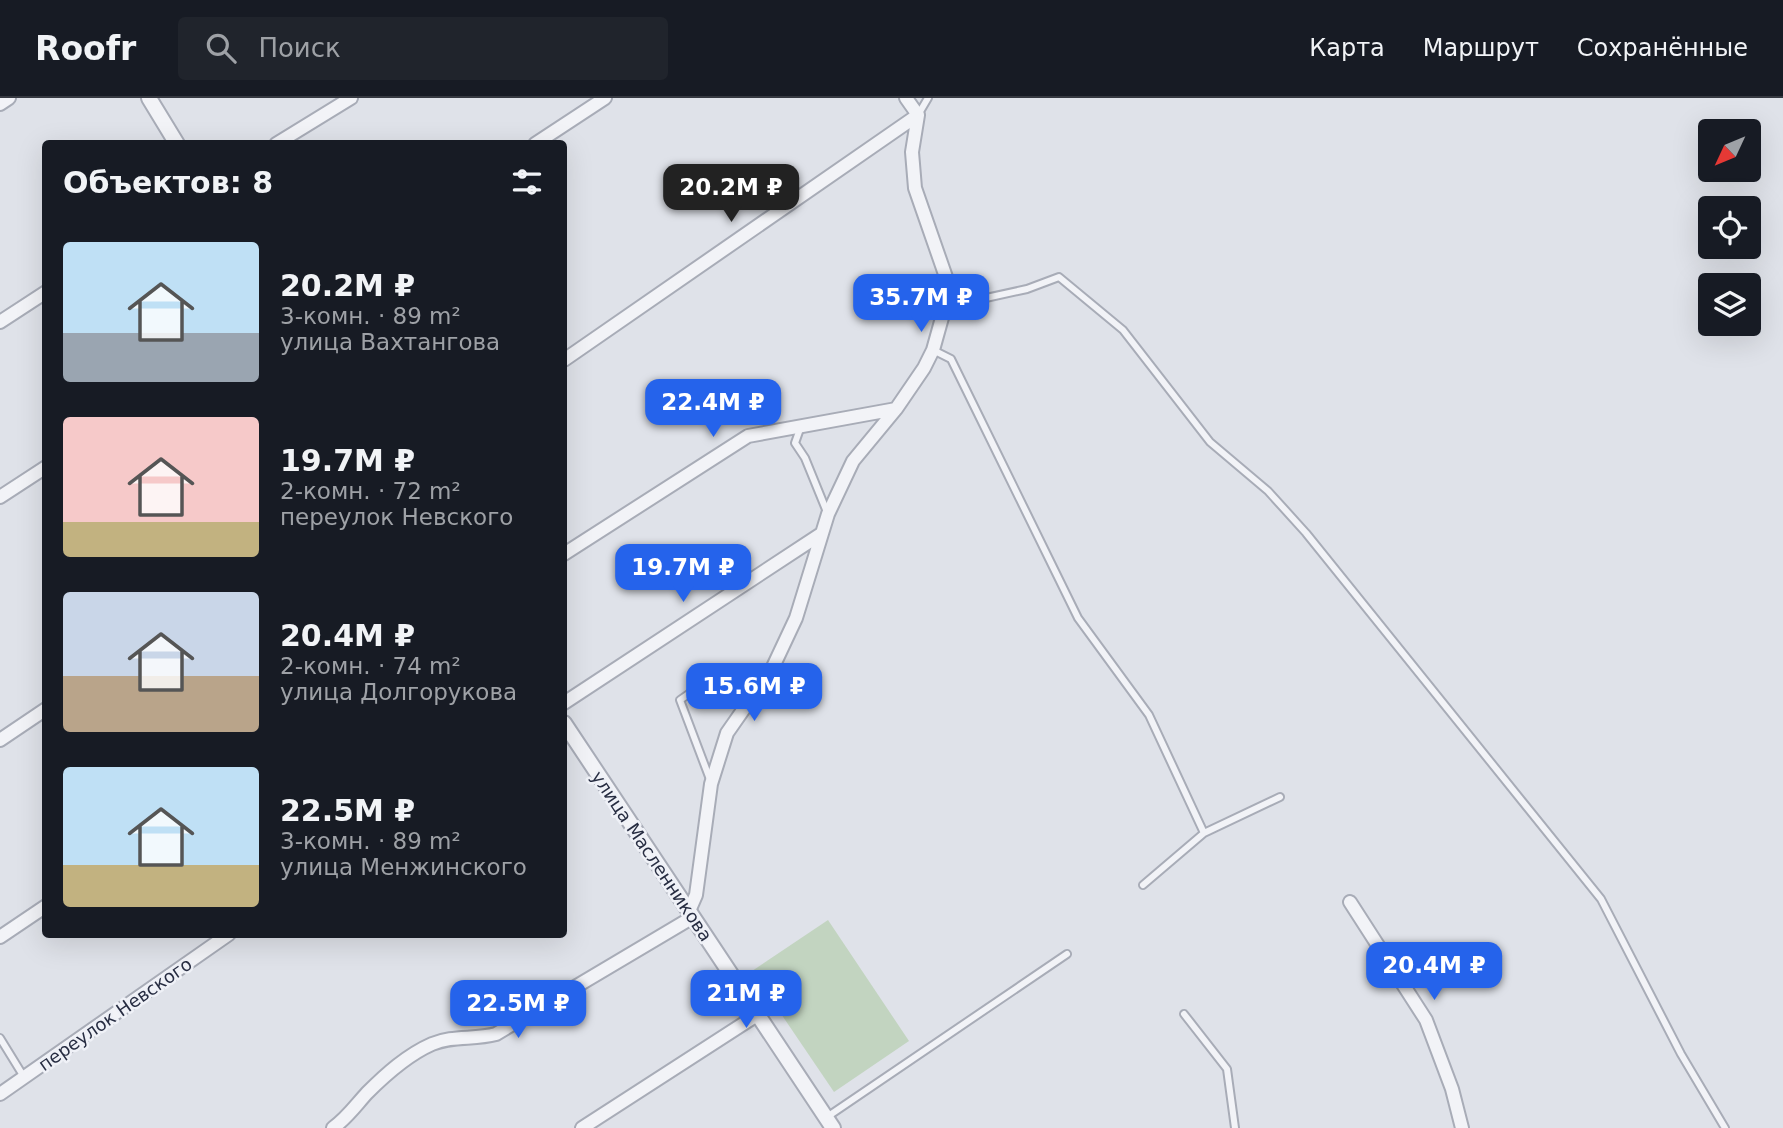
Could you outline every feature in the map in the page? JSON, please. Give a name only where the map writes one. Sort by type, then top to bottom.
[{"type":"street","points":[[0,104],[9,98]]},
{"type":"street","points":[[149,98],[175,140]]},
{"type":"street","points":[[283,140],[351,98]]},
{"type":"street","points":[[541,140],[605,98]]},
{"type":"street","points":[[333,1128],[398,1064],[431,1045],[452,1037],[480,1038],[496,1034],[691,914],[711,783],[727,733],[773,667],[796,618],[828,514],[853,461],[896,409],[924,368],[933,350],[945,307],[947,280],[915,188],[912,152],[918,116],[906,98]]},
{"type":"street","points":[[567,358],[918,116]]},
{"type":"street","points":[[0,322],[42,295]]},
{"type":"street","points":[[567,552],[748,436],[896,409]]},
{"type":"street","points":[[0,497],[42,470]]},
{"type":"street","points":[[567,701],[821,534]]},
{"type":"street","points":[[0,740],[42,712]]},
{"type":"street","name":"улица Масленникова","points":[[567,728],[829,1123]]},
{"type":"street","points":[[1350,902],[1426,1020],[1452,1089],[1462,1128]]},
{"type":"street","points":[[0,937],[42,909]]},
{"type":"street","name":"переулок Невского","points":[[0,1094],[223,938]]},
{"type":"street","points":[[582,1128],[757,1014]]},
{"type":"lane","points":[[918,116],[928,98]]},
{"type":"lane","points":[[945,307],[1027,289],[1059,277],[1123,330],[1210,442],[1268,491],[1306,533],[1601,900],[1681,1054],[1726,1128]]},
{"type":"lane","points":[[933,350],[951,359],[1078,618],[1149,715],[1204,833]]},
{"type":"lane","points":[[801,426],[795,443],[805,458],[828,514]]},
{"type":"lane","points":[[711,783],[680,700],[713,677]]},
{"type":"lane","points":[[1143,886],[1204,833],[1280,797]]},
{"type":"lane","points":[[829,1123],[1067,954]]},
{"type":"lane","points":[[1184,1014],[1227,1069],[1235,1128]]},
{"type":"lane","points":[[0,1038],[23,1077]]},
{"type":"green space","points":[[828,920],[909,1041],[834,1092],[752,971]]}]
